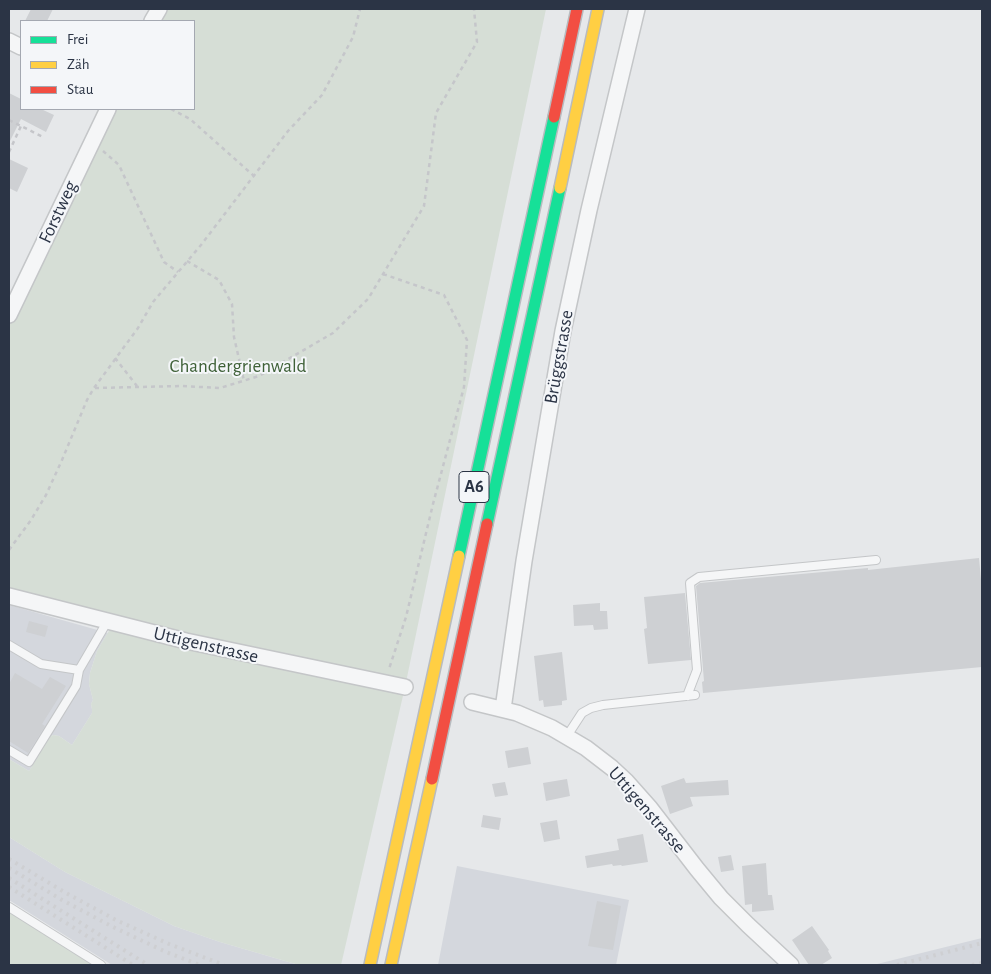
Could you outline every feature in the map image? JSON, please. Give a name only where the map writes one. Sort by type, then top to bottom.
[{"type":"highway","name":"A6","points":[[370,965],[577,9]]},
{"type":"highway","name":"A6","points":[[391,965],[598,9]]},
{"type":"street","name":"Brüggstrasse","points":[[503,709],[524,561],[563,331],[587,218],[637,9]]},
{"type":"street","name":"Forstweg","points":[[9,315],[108,110]]},
{"type":"street","name":"Uttigenstrasse","points":[[9,596],[186,641],[405,687]]},
{"type":"street","name":"Uttigenstrasse","points":[[472,702],[503,709],[531,719],[567,736],[600,757],[626,781],[650,808],[722,898],[787,964]]},
{"type":"lane","points":[[567,736],[582,713],[591,708],[603,705],[691,696],[697,670],[690,583],[699,577],[876,560]]},
{"type":"lane","points":[[9,750],[29,762],[76,686],[79,670],[108,622]]},
{"type":"lane","points":[[9,646],[41,664],[79,670]]},
{"type":"lane","points":[[9,907],[101,965]]},
{"type":"path","points":[[9,550],[31,520],[46,495],[94,388],[138,328],[152,302],[201,245],[288,131],[322,95],[354,37],[359,13],[358,9]]},
{"type":"path","points":[[94,388],[182,386],[220,388],[244,381],[259,376],[333,333],[368,299],[424,206],[436,113],[477,42],[474,9]]},
{"type":"path","points":[[173,110],[190,119],[254,176]]},
{"type":"path","points":[[9,120],[43,137]]},
{"type":"path","points":[[9,152],[26,122]]},
{"type":"path","points":[[92,141],[119,165],[164,262],[178,272]]},
{"type":"path","points":[[187,261],[219,280],[232,304],[234,337],[244,381]]},
{"type":"path","points":[[384,274],[444,295],[466,340],[464,387],[406,617],[384,683]]},
{"type":"path","points":[[115,358],[137,386]]},
{"type":"shaded area","points":[[9,605],[108,633],[97,651],[90,673],[89,684],[93,700],[91,704],[92,713],[72,745],[59,736],[53,735],[50,737],[29,771],[9,759]]},
{"type":"shaded area","points":[[9,837],[65,872],[174,926],[220,942],[299,965],[112,965],[9,900]]},
{"type":"shaded area","points":[[457,866],[629,900],[616,965],[438,965]]},
{"type":"shaded area","points":[[982,938],[982,965],[873,965]]},
{"type":"green space","name":"Chandergrienwald","points":[[159,9],[546,9],[405,687],[341,965],[299,965],[220,942],[174,926],[65,872],[9,837],[9,759],[29,771],[53,735],[59,736],[72,745],[92,713],[91,704],[93,700],[89,684],[90,673],[97,651],[113,624],[9,596],[9,315],[108,110],[195,110],[195,20],[153,20]]},
{"type":"green space","points":[[9,907],[101,965],[9,965]]},
{"type":"building","points":[[31,9],[53,9],[48,20],[26,20]]},
{"type":"building","points":[[9,93],[20,98],[20,110],[43,110],[54,115],[46,132],[21,119],[9,143]]},
{"type":"building","points":[[9,159],[28,168],[17,192],[9,188]]},
{"type":"building","points":[[979,558],[982,590],[982,667],[703,693],[702,682],[704,681],[696,586],[700,583],[868,568],[868,570]]},
{"type":"building","points":[[685,593],[691,660],[648,664],[644,629],[647,628],[644,597]]},
{"type":"building","points":[[600,603],[600,611],[607,611],[608,629],[594,630],[593,625],[574,626],[573,605]]},
{"type":"building","points":[[29,621],[48,626],[45,637],[26,632]]},
{"type":"building","points":[[562,652],[567,700],[562,701],[562,705],[544,707],[543,700],[539,701],[534,656]]},
{"type":"building","points":[[15,673],[42,689],[50,677],[66,686],[42,724],[45,726],[28,753],[9,741],[9,684]]},
{"type":"building","points":[[528,747],[531,764],[508,768],[505,751]]},
{"type":"building","points":[[684,778],[686,783],[728,780],[729,795],[690,797],[693,806],[670,814],[661,786]]},
{"type":"building","points":[[567,779],[570,796],[546,801],[543,783]]},
{"type":"building","points":[[505,782],[508,795],[495,797],[492,784]]},
{"type":"building","points":[[483,815],[501,818],[499,830],[481,827]]},
{"type":"building","points":[[557,820],[560,839],[544,842],[540,823]]},
{"type":"building","points":[[643,834],[648,862],[622,866],[613,866],[612,864],[587,868],[585,856],[619,850],[617,839]]},
{"type":"building","points":[[731,855],[734,870],[721,872],[718,857]]},
{"type":"building","points":[[766,863],[768,895],[772,895],[774,910],[752,912],[752,904],[745,905],[742,866]]},
{"type":"building","points":[[597,901],[621,906],[613,950],[588,946]]},
{"type":"building","points":[[812,926],[829,950],[832,958],[821,965],[809,965],[792,940]]},
{"type":"railway","points":[[9,859],[116,920],[169,944],[224,965]]},
{"type":"railway","points":[[9,868],[62,900],[113,927],[166,952],[200,965]]},
{"type":"railway","points":[[9,878],[148,965]]},
{"type":"railway","points":[[9,887],[133,965]]},
{"type":"railway","points":[[897,965],[982,943]]},
{"type":"railway","points":[[972,965],[982,963]]},
{"type":"traffic: fast","points":[[459,556],[554,117]]},
{"type":"traffic: fast","points":[[487,524],[560,188]]},
{"type":"traffic: slow","points":[[560,188],[598,9]]},
{"type":"traffic: slow","points":[[370,965],[459,556]]},
{"type":"traffic: slow","points":[[391,965],[432,779]]},
{"type":"traffic: jam","points":[[554,117],[577,9]]},
{"type":"traffic: jam","points":[[432,779],[487,524]]}]
